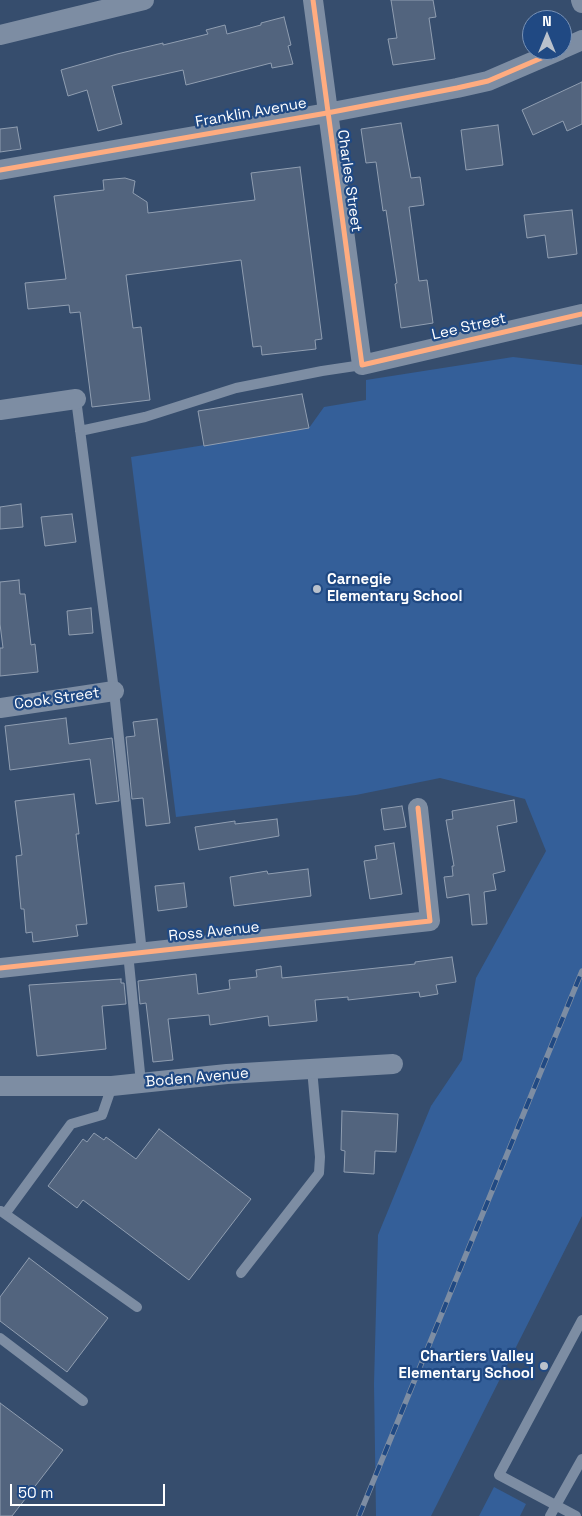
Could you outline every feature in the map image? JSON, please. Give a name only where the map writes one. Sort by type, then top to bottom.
[{"type":"street","points":[[0,35],[144,0]]},
{"type":"street","name":"Charles Street","points":[[313,0],[362,365]]},
{"type":"street","name":"Franklin Avenue","points":[[0,170],[448,90],[488,81],[537,60]]},
{"type":"street","name":"Lee Street","points":[[362,365],[582,314]]},
{"type":"street","points":[[0,410],[76,399]]},
{"type":"street","name":"Cook Street","points":[[0,708],[114,691]]},
{"type":"street","name":"Ross Avenue","points":[[0,968],[430,921],[418,808]]},
{"type":"street","name":"Boden Avenue","points":[[0,1086],[112,1086],[227,1074],[393,1064]]},
{"type":"lane","points":[[80,431],[144,416],[236,388],[362,365]]},
{"type":"lane","points":[[76,399],[114,691],[135,953],[141,1083]]},
{"type":"lane","points":[[241,1273],[318,1173],[320,1157],[312,1069]]},
{"type":"lane","points":[[112,1086],[102,1115],[71,1124],[2,1212],[137,1307]]},
{"type":"lane","points":[[576,1516],[499,1475],[582,1320]]},
{"type":"lane","points":[[0,1338],[83,1401]]},
{"type":"lane","points":[[550,1516],[582,1459]]},
{"type":"shaded area","points":[[513,357],[582,365],[582,1216],[431,1516],[376,1516],[374,1384],[378,1235],[431,1106],[462,1060],[476,978],[546,851],[525,799],[440,778],[356,795],[176,817],[131,457],[309,428],[324,407],[366,400],[366,380]]},
{"type":"shaded area","points":[[494,1487],[526,1504],[520,1516],[479,1516]]},
{"type":"building","points":[[391,0],[433,0],[436,17],[429,18],[435,59],[393,65],[388,39],[397,38]]},
{"type":"building","points":[[284,17],[291,45],[288,46],[293,64],[272,68],[271,63],[186,85],[183,70],[112,86],[122,124],[98,131],[87,90],[68,96],[61,70],[117,54],[208,34],[206,30],[225,25],[227,34]]},
{"type":"building","points":[[582,82],[582,124],[567,131],[563,121],[533,135],[522,110]]},
{"type":"building","points":[[401,123],[411,178],[420,177],[424,205],[409,207],[419,281],[427,280],[433,323],[401,328],[395,284],[397,283],[386,210],[383,211],[376,162],[366,163],[361,129]]},
{"type":"building","points":[[498,125],[503,165],[466,170],[461,130]]},
{"type":"building","points":[[17,127],[21,149],[0,152],[0,129]]},
{"type":"building","points":[[300,167],[322,339],[315,340],[316,349],[262,355],[261,346],[253,347],[241,260],[126,275],[133,328],[141,327],[150,400],[92,407],[80,312],[70,313],[69,305],[28,309],[25,283],[66,279],[54,196],[104,190],[103,180],[125,178],[135,181],[133,193],[147,202],[148,213],[255,200],[251,173]]},
{"type":"building","points":[[572,210],[577,254],[548,258],[545,235],[527,238],[524,215]]},
{"type":"building","points":[[302,394],[309,428],[204,446],[198,411]]},
{"type":"building","points":[[21,504],[23,527],[0,529],[0,507]]},
{"type":"building","points":[[72,514],[76,542],[45,546],[41,517]]},
{"type":"building","points":[[19,580],[20,594],[25,594],[31,645],[35,644],[38,672],[0,676],[0,648],[3,648],[0,624],[0,582]]},
{"type":"building","points":[[91,608],[93,633],[69,635],[67,611]]},
{"type":"building","points":[[66,718],[69,744],[112,738],[119,801],[96,804],[90,759],[10,770],[5,726]]},
{"type":"building","points":[[157,719],[170,823],[146,826],[143,798],[132,799],[126,737],[135,736],[133,722]]},
{"type":"building","points":[[74,794],[79,834],[76,834],[87,924],[76,925],[78,936],[33,942],[32,932],[26,933],[24,909],[21,909],[16,856],[22,855],[15,801]]},
{"type":"building","points":[[514,800],[517,822],[497,826],[505,871],[493,874],[496,890],[484,892],[487,924],[472,925],[469,894],[447,898],[444,877],[453,876],[452,866],[454,866],[446,820],[453,819],[452,811]]},
{"type":"building","points":[[402,806],[406,827],[384,830],[381,809]]},
{"type":"building","points":[[277,819],[279,836],[199,850],[195,827],[235,821],[235,824]]},
{"type":"building","points":[[394,843],[402,894],[370,899],[364,861],[377,859],[375,846]]},
{"type":"building","points":[[308,869],[311,896],[234,906],[230,877],[267,871],[268,874]]},
{"type":"building","points":[[184,883],[187,907],[158,911],[155,886]]},
{"type":"building","points":[[452,957],[456,982],[436,985],[438,994],[420,997],[419,992],[348,1000],[348,997],[315,1000],[317,1021],[269,1026],[268,1016],[210,1025],[209,1015],[168,1019],[173,1060],[153,1062],[146,1003],[140,1004],[138,981],[196,974],[198,994],[230,989],[229,980],[257,977],[256,970],[281,966],[282,978],[415,964],[415,962]]},
{"type":"building","points":[[121,979],[121,983],[124,983],[126,1004],[102,1006],[106,1049],[37,1056],[29,985]]},
{"type":"building","points":[[342,1111],[398,1114],[396,1152],[375,1151],[374,1174],[344,1172],[345,1151],[341,1150]]},
{"type":"building","points":[[159,1129],[251,1199],[189,1280],[83,1200],[77,1208],[48,1186],[83,1139],[87,1142],[94,1133],[104,1140],[106,1137],[136,1159]]},
{"type":"building","points":[[29,1258],[108,1318],[67,1372],[0,1321],[0,1297]]},
{"type":"building","points":[[0,1403],[63,1450],[12,1516],[0,1516]]},
{"type":"railway","points":[[359,1516],[582,971]]},
{"type":"cycle path","points":[[313,0],[362,365],[582,314]]},
{"type":"cycle path","points":[[0,170],[327,113],[457,88],[488,81],[537,60]]},
{"type":"cycle path","points":[[0,968],[430,921],[418,808]]},
{"type":"place","name":"Carnegie Elementary School","points":[[317,589]]},
{"type":"place","name":"Chartiers Valley Elementary School","points":[[544,1366]]}]
